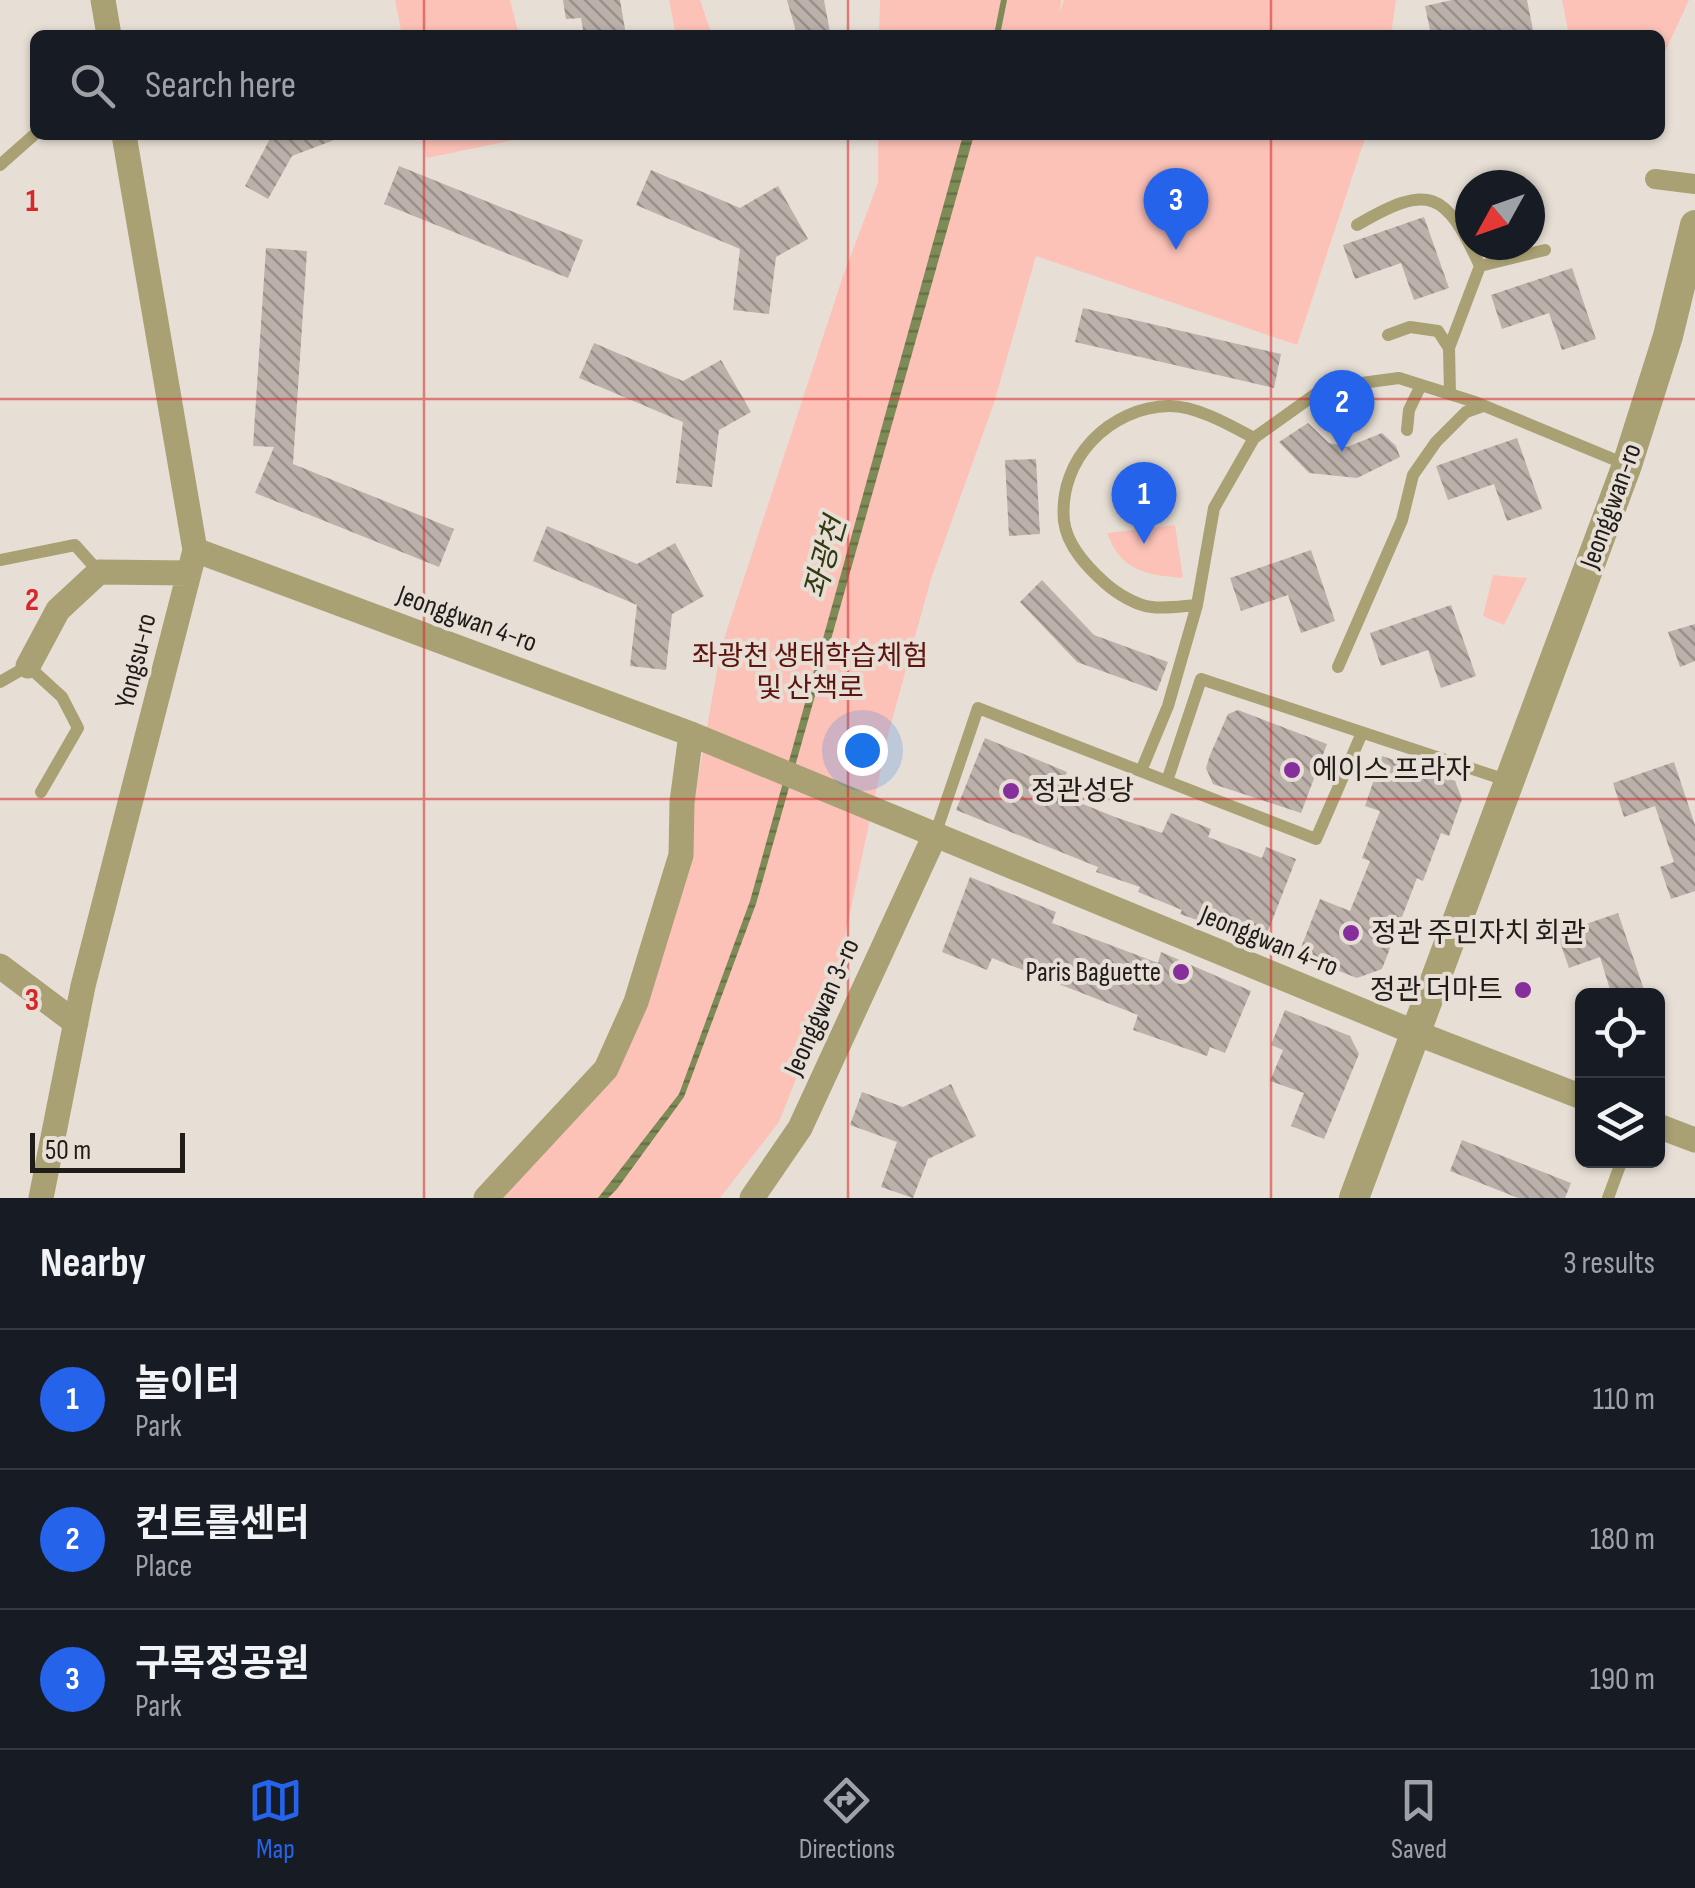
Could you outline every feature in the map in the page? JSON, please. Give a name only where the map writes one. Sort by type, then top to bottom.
[{"type":"street","points":[[103,0],[108,30]]},
{"type":"street","name":"Yongsu-ro","points":[[41,1198],[76,1022],[192,562],[125,140]]},
{"type":"street","points":[[1655,179],[1695,184]]},
{"type":"street","name":"Jeonggwan-ro","points":[[1354,1198],[1627,465],[1668,336],[1695,226]]},
{"type":"street","name":"Jeonggwan 4-ro","points":[[99,572],[192,562],[691,734],[1416,1033],[1575,1094]]},
{"type":"street","points":[[28,666],[58,610],[99,572]]},
{"type":"street","points":[[486,1198],[606,1069],[636,1002],[681,855],[682,802],[691,734]]},
{"type":"street","name":"Jeonggwan 3-ro","points":[[752,1198],[800,1128],[936,835]]},
{"type":"street","points":[[0,966],[76,1022]]},
{"type":"street","points":[[1665,1129],[1695,1140]]},
{"type":"lane","points":[[0,165],[30,138]]},
{"type":"lane","points":[[1357,225],[1401,199],[1428,198],[1456,218],[1480,266],[1448,348],[1450,394]]},
{"type":"lane","points":[[1480,266],[1504,260]]},
{"type":"lane","points":[[1388,335],[1410,326],[1438,331],[1448,348]]},
{"type":"lane","points":[[1142,772],[1168,706],[1198,605],[1214,508],[1254,438],[1324,388],[1399,378],[1483,406],[1627,465]]},
{"type":"lane","points":[[1407,430],[1409,410],[1422,386]]},
{"type":"lane","points":[[1198,605],[1148,608],[1113,590],[1081,561],[1064,522],[1068,480],[1088,441],[1135,409],[1174,406],[1225,423],[1254,438]]},
{"type":"lane","points":[[1338,666],[1402,520],[1413,476],[1436,442],[1466,412],[1483,406]]},
{"type":"lane","points":[[0,560],[74,545],[99,572]]},
{"type":"lane","points":[[0,682],[28,666],[62,697],[78,728],[42,792]]},
{"type":"lane","points":[[1166,781],[1201,679],[1510,781]]},
{"type":"lane","points":[[936,835],[978,708],[1316,839],[1362,733]]},
{"type":"lane","points":[[1608,1198],[1619,1168]]},
{"type":"green space","points":[[395,0],[510,0],[518,30],[401,30]]},
{"type":"green space","points":[[669,0],[700,0],[710,30],[675,30]]},
{"type":"green space","points":[[880,0],[1061,0],[1060,12],[1064,0],[1396,0],[1392,30],[879,30]]},
{"type":"green space","points":[[1562,0],[1689,0],[1665,52],[1665,30],[1568,30]]},
{"type":"green space","points":[[423,140],[514,140],[427,158]]},
{"type":"green space","name":"좌광천 생태학습체험 및 산책로","points":[[878,140],[1364,140],[1297,345],[1036,256],[994,403],[931,579],[889,731],[836,978],[779,1122],[720,1198],[498,1198],[604,1082],[673,920],[721,648],[842,279],[878,183]]},
{"type":"green space","points":[[1175,525],[1183,578],[1136,569],[1120,556],[1107,533]]},
{"type":"green space","points":[[1493,575],[1527,578],[1504,625],[1483,616]]},
{"type":"shaded area","name":"좌광천","points":[[962,140],[973,140],[756,904],[684,1097],[617,1189],[608,1198],[598,1198],[679,1094],[750,901]]},
{"type":"building","points":[[563,0],[620,0],[625,30],[583,30],[581,18],[566,19]]},
{"type":"building","points":[[787,0],[824,0],[830,30],[796,30]]},
{"type":"building","points":[[1452,0],[1527,0],[1533,30],[1430,30],[1425,6]]},
{"type":"building","points":[[269,140],[334,140],[292,156],[268,199],[245,186]]},
{"type":"building","points":[[399,166],[583,240],[568,278],[384,204]]},
{"type":"building","points":[[651,170],[740,208],[778,186],[808,239],[776,257],[769,314],[733,310],[740,249],[636,205]]},
{"type":"building","points":[[1424,217],[1449,288],[1414,300],[1401,263],[1355,279],[1343,245]]},
{"type":"building","points":[[266,248],[307,251],[293,464],[454,529],[439,567],[255,493],[274,447],[253,446]]},
{"type":"building","points":[[1572,268],[1596,339],[1562,350],[1549,313],[1502,329],[1491,295]]},
{"type":"building","points":[[1083,308],[1281,354],[1274,388],[1075,342]]},
{"type":"building","points":[[594,343],[683,381],[721,360],[751,412],[719,430],[712,487],[676,483],[683,422],[579,378]]},
{"type":"building","points":[[1308,423],[1329,443],[1347,447],[1382,433],[1396,446],[1400,457],[1357,478],[1309,473],[1279,442]]},
{"type":"building","points":[[1517,438],[1542,509],[1507,521],[1494,484],[1448,500],[1436,466]]},
{"type":"building","points":[[1036,459],[1040,534],[1009,536],[1005,460]]},
{"type":"building","points":[[547,526],[637,564],[675,543],[704,596],[672,614],[666,670],[630,666],[637,605],[533,561]]},
{"type":"building","points":[[1311,550],[1335,621],[1301,633],[1288,595],[1241,611],[1230,578]]},
{"type":"building","points":[[1042,580],[1094,635],[1168,662],[1157,691],[1077,662],[1020,602]]},
{"type":"building","points":[[1451,605],[1476,676],[1441,688],[1428,650],[1381,666],[1370,633]]},
{"type":"building","points":[[1695,624],[1695,661],[1680,667],[1668,632]]},
{"type":"building","points":[[1238,710],[1327,744],[1301,813],[1213,784],[1206,768],[1210,755],[1228,714]]},
{"type":"building","points":[[985,738],[1067,772],[1058,794],[1115,817],[1162,833],[1171,813],[1211,829],[1208,837],[1262,858],[1266,847],[1296,859],[1263,944],[1180,914],[1182,910],[1138,892],[1140,887],[1096,872],[1098,867],[956,810]]},
{"type":"building","points":[[1382,756],[1455,781],[1462,799],[1449,836],[1441,833],[1423,881],[1417,878],[1382,969],[1357,978],[1298,955],[1320,899],[1350,911],[1370,861],[1362,858],[1380,811],[1365,806]]},
{"type":"building","points":[[1674,762],[1695,825],[1695,891],[1671,899],[1660,867],[1674,862],[1655,806],[1624,817],[1613,783]]},
{"type":"building","points":[[970,877],[1056,912],[1052,923],[1158,963],[1161,952],[1251,991],[1225,1053],[1210,1047],[1207,1056],[1133,1030],[1138,1015],[992,958],[987,970],[942,952]]},
{"type":"building","points":[[1618,913],[1643,988],[1610,988],[1600,957],[1569,968],[1557,934]]},
{"type":"building","points":[[1285,1010],[1350,1036],[1359,1054],[1324,1139],[1291,1126],[1304,1093],[1270,1081],[1283,1050],[1271,1045]]},
{"type":"building","points":[[951,1084],[976,1136],[928,1159],[913,1198],[881,1187],[897,1142],[850,1125],[862,1092],[903,1107]]},
{"type":"building","points":[[1462,1140],[1571,1183],[1565,1198],[1518,1198],[1450,1171]]},
{"type":"waterway","name":"좌광천","points":[[998,30],[1004,0]]},
{"type":"place","name":"구목정공원","points":[[1176,250]]},
{"type":"place","name":"컨트롤센터","points":[[1342,452]]},
{"type":"place","name":"놀이터","points":[[1144,544]]},
{"type":"place","name":"에이스 프라자","points":[[1292,770]]},
{"type":"place","name":"정관성당","points":[[1011,791]]},
{"type":"place","name":"정관 주민자치 회관","points":[[1351,933]]},
{"type":"place","name":"Paris Baguette","points":[[1181,972]]},
{"type":"place","name":"정관 더마트","points":[[1523,990]]}]
